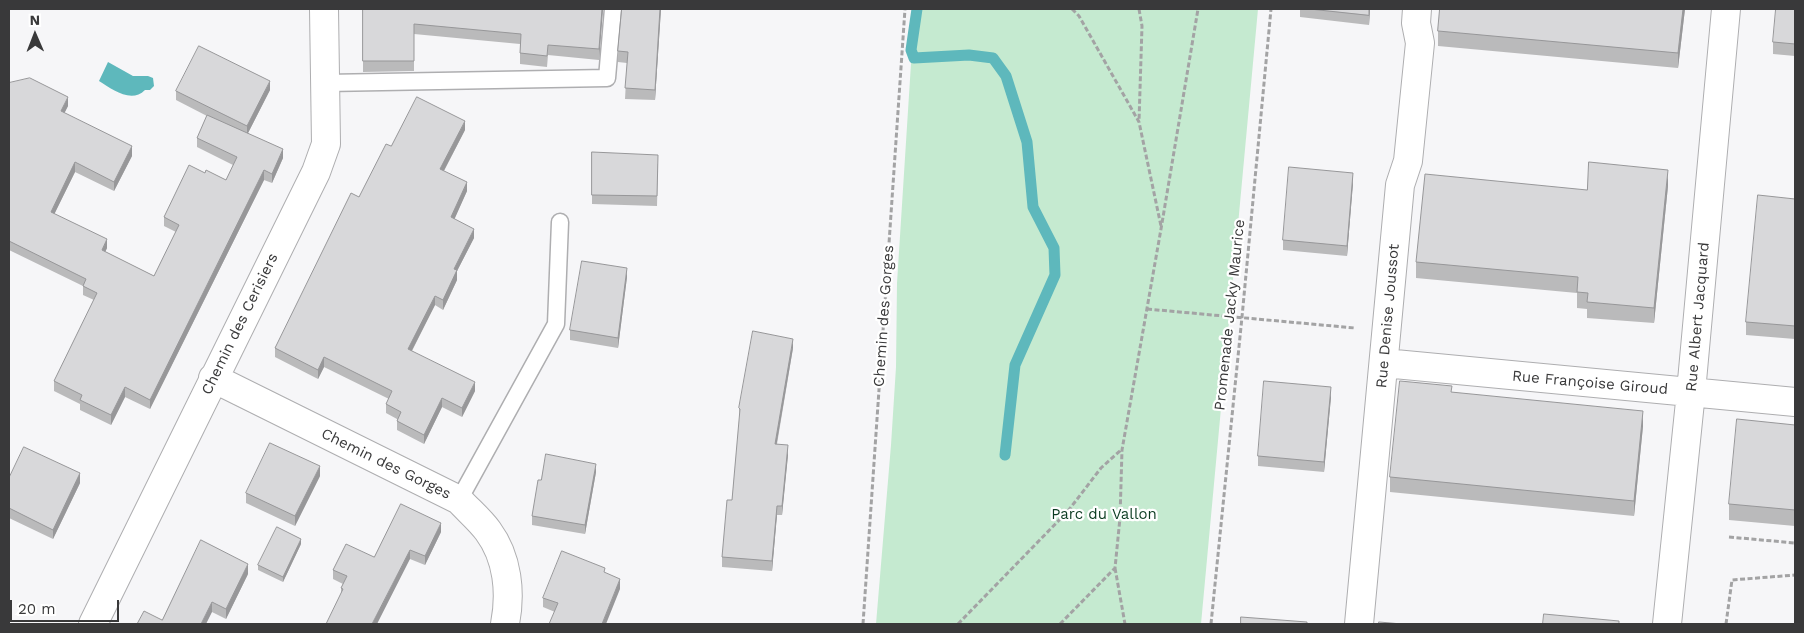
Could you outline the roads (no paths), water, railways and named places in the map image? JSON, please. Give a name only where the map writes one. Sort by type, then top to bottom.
[{"type":"street","name":"Chemin des Cerisiers","points":[[93,624],[316,172],[326,144],[324,9]]},
{"type":"street","name":"Rue Denise Joussot","points":[[1359,624],[1400,185],[1408,161],[1420,43],[1416,23],[1417,9]]},
{"type":"street","name":"Rue Albert Jacquard","points":[[1667,624],[1691,392],[1726,9]]},
{"type":"street","name":"Rue Françoise Giroud","points":[[1384,363],[1795,402]]},
{"type":"street","name":"Chemin des Gorges","points":[[213,378],[459,500],[489,532],[505,564],[509,603],[505,624]]},
{"type":"lane","points":[[326,83],[606,78],[613,9]]},
{"type":"lane","points":[[459,500],[556,324],[560,222]]},
{"type":"water","points":[[108,62],[133,76],[153,78],[154,86],[150,90],[145,90],[134,96],[116,91],[99,81]]},
{"type":"waterway","points":[[917,9],[911,50],[914,58],[969,55],[993,58],[1006,76],[1027,142],[1033,207],[1054,248],[1055,275],[1015,365],[1005,455]]},
{"type":"park label","name":"Parc du Vallon","points":[[1104,515]]}]
